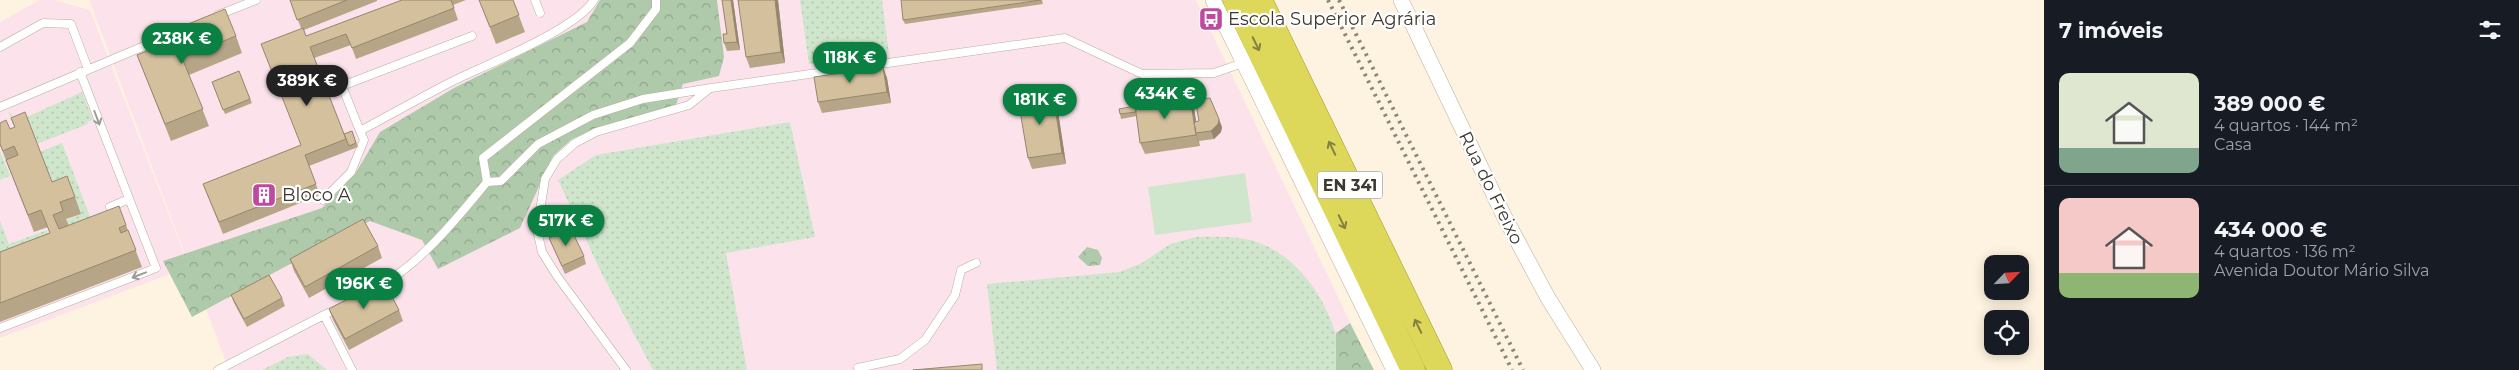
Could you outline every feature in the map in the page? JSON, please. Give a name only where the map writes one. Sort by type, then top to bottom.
[{"type":"highway","name":"EN 341","points":[[1235,0],[1413,370]]},
{"type":"highway","name":"EN 341","points":[[1260,0],[1440,370]]},
{"type":"street","points":[[1213,0],[1394,370]]},
{"type":"street","name":"Rua do Freixo","points":[[1401,0],[1504,216],[1548,298],[1593,370]]},
{"type":"lane","points":[[212,18],[256,0]]},
{"type":"lane","points":[[535,0],[540,13]]},
{"type":"lane","points":[[360,131],[451,82],[569,24],[588,10],[594,0]]},
{"type":"lane","points":[[488,182],[483,158],[630,43],[656,9],[656,0]]},
{"type":"lane","points":[[0,47],[43,23],[71,24],[88,69]]},
{"type":"lane","points":[[0,107],[187,28]]},
{"type":"lane","points":[[323,200],[351,172],[364,140],[342,86],[472,36]]},
{"type":"lane","points":[[367,293],[410,265],[447,229],[488,182],[501,181],[538,144],[593,115],[643,99],[1065,38],[1142,74],[1214,73],[1243,63]]},
{"type":"lane","points":[[0,328],[156,268],[80,72]]},
{"type":"lane","points":[[626,370],[557,276],[542,252],[537,230],[545,179],[557,159],[574,143],[596,132],[689,105],[710,88]]},
{"type":"lane","points":[[110,207],[129,199]]},
{"type":"lane","points":[[858,368],[900,359],[925,340],[955,296],[961,270],[976,263]]},
{"type":"lane","points":[[218,370],[346,304]]},
{"type":"lane","points":[[324,315],[352,370]]},
{"type":"shaded area","points":[[40,0],[54,0],[90,10],[189,267],[0,338],[0,22]]},
{"type":"shaded area","points":[[89,0],[1196,0],[1373,370],[229,370]]},
{"type":"green space","points":[[600,0],[717,0],[724,57],[719,76],[683,84],[676,105],[595,129],[572,139],[553,156],[520,228],[438,269],[422,240],[370,221],[192,317],[163,261],[322,208],[355,174],[380,132],[454,88],[587,22]]},
{"type":"green space","points":[[800,0],[882,0],[889,53],[809,64]]},
{"type":"green space","points":[[82,92],[93,120],[87,122],[88,124],[37,144],[17,135],[8,111],[18,121]]},
{"type":"green space","points":[[790,122],[815,237],[726,253],[747,370],[653,370],[602,274],[558,180],[596,155]]},
{"type":"green space","points":[[62,143],[91,219],[69,228],[66,220],[81,214],[58,199],[40,152]]},
{"type":"green space","points":[[0,151],[10,176],[0,180]]},
{"type":"green space","points":[[1245,173],[1252,222],[1155,235],[1148,187]]},
{"type":"green space","points":[[0,221],[9,244],[47,230],[54,249],[0,269]]},
{"type":"green space","points":[[1196,237],[1231,237],[1256,242],[1276,251],[1299,270],[1317,293],[1335,332],[1337,341],[1336,370],[997,370],[987,284],[1120,272],[1142,263],[1170,244]]},
{"type":"green space","points":[[1087,247],[1098,250],[1102,258],[1100,265],[1088,266],[1078,257]]},
{"type":"green space","points":[[1350,323],[1374,370],[1336,370],[1336,333]]},
{"type":"green space","points":[[308,354],[327,370],[262,370],[288,357]]},
{"type":"building","points":[[290,0],[347,0],[297,20]]},
{"type":"building","points":[[402,0],[451,0],[454,8],[352,48],[346,34],[310,47],[346,139],[305,155],[316,184],[219,222],[203,184],[301,145],[261,44],[303,28],[306,36]]},
{"type":"building","points":[[479,0],[513,0],[519,15],[490,27]]},
{"type":"building","points":[[722,0],[731,0],[737,42],[724,43],[723,34],[727,34]]},
{"type":"building","points":[[738,0],[775,0],[781,52],[746,57]]},
{"type":"building","points":[[901,0],[1041,0],[903,20]]},
{"type":"building","points":[[225,9],[236,36],[182,58],[203,109],[165,124],[137,55],[175,40],[171,31]]},
{"type":"building","points":[[883,67],[887,92],[818,102],[814,77]]},
{"type":"building","points":[[239,71],[250,99],[223,110],[212,82]]},
{"type":"building","points":[[1053,93],[1062,153],[1028,158],[1018,99]]},
{"type":"building","points":[[1190,97],[1196,135],[1140,143],[1135,105]]},
{"type":"building","points":[[1210,98],[1219,119],[1218,124],[1211,131],[1196,133],[1194,122],[1199,121],[1196,104],[1200,104],[1199,99]]},
{"type":"building","points":[[1135,106],[1136,112],[1120,114],[1119,109]]},
{"type":"building","points":[[25,112],[52,182],[67,176],[75,197],[60,202],[63,211],[53,215],[59,229],[119,206],[126,225],[119,228],[121,233],[128,230],[136,250],[0,303],[0,252],[50,233],[41,210],[28,215],[6,160],[18,155],[14,146],[3,151],[0,144],[0,123],[6,120],[10,129],[15,127],[11,118]]},
{"type":"building","points":[[352,131],[356,143],[349,146],[344,134]]},
{"type":"building","points":[[363,219],[378,246],[305,287],[290,259]]},
{"type":"building","points":[[571,229],[584,256],[562,266],[549,238]]},
{"type":"building","points":[[269,275],[282,298],[244,319],[231,295]]},
{"type":"building","points":[[383,280],[399,310],[345,339],[329,309]]},
{"type":"building","points":[[982,364],[982,370],[913,370]]},
{"type":"railway","points":[[1328,0],[1512,370]]},
{"type":"railway","points":[[1339,0],[1523,370]]},
{"type":"place","name":"Escola Superior Agrária","points":[[1211,19]]},
{"type":"place","name":"Bloco A","points":[[264,195]]}]
